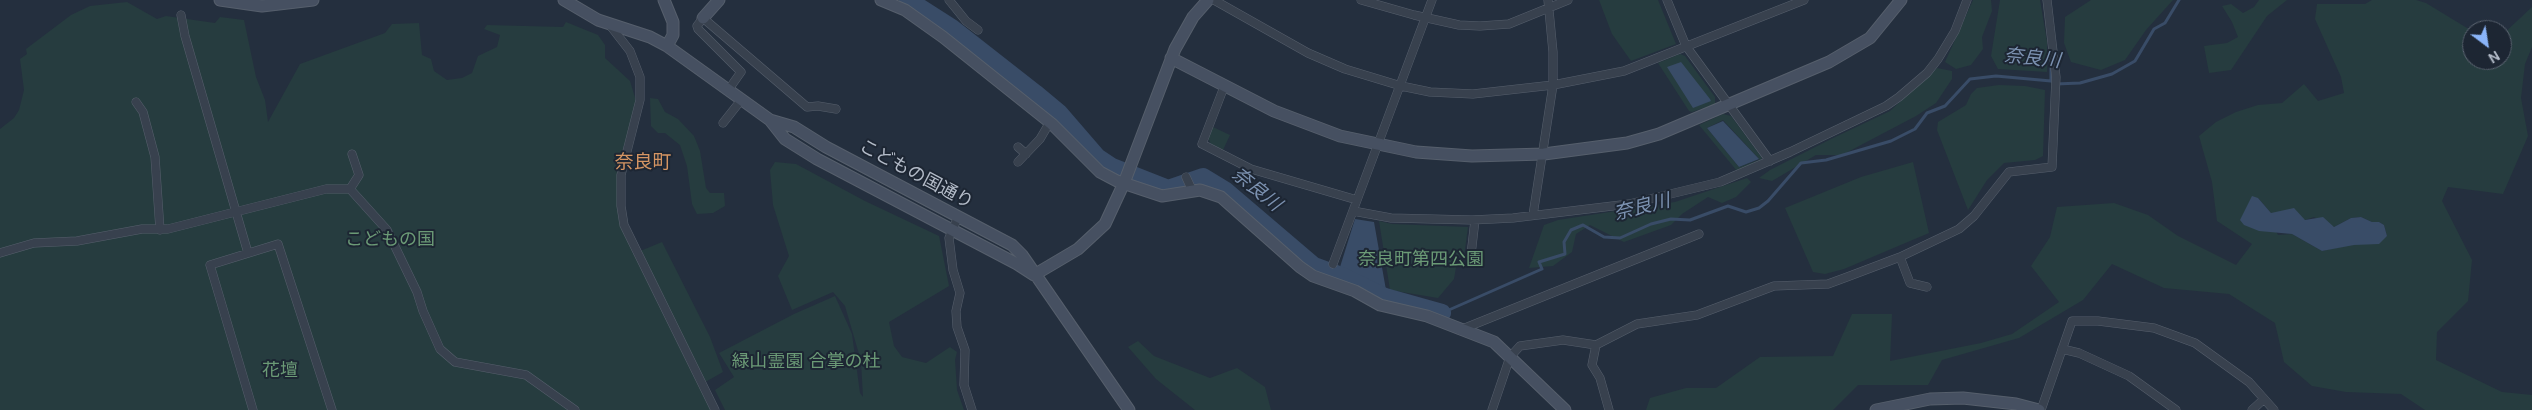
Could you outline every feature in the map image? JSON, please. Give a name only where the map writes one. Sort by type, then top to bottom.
[{"type":"street","points":[[220,0],[262,6],[313,0]]},
{"type":"street","name":"こどもの国通り","points":[[564,0],[591,17],[650,37],[667,46],[770,120],[785,139],[817,160],[1017,264],[1034,275]]},
{"type":"street","points":[[664,0],[673,22],[673,35],[667,46]]},
{"type":"street","points":[[719,0],[697,26],[741,72],[729,89]]},
{"type":"street","points":[[880,0],[904,10],[933,29],[1050,122],[1092,166],[1124,181],[1167,197],[1191,188],[1210,192],[1221,197],[1300,267],[1314,276],[1355,291],[1380,305],[1420,314],[1494,342],[1565,410]]},
{"type":"street","points":[[948,0],[966,21],[978,30]]},
{"type":"street","points":[[1034,275],[1078,249],[1102,229],[1130,167],[1171,58],[1193,17],[1208,0]]},
{"type":"street","points":[[1214,0],[1328,63],[1401,86],[1430,92],[1473,94],[1553,85],[1624,71],[1804,0]]},
{"type":"street","points":[[1361,0],[1459,25],[1480,26],[1509,24],[1549,4],[1568,0]]},
{"type":"street","points":[[1333,264],[1432,0]]},
{"type":"street","points":[[1667,0],[1686,46],[1770,161]]},
{"type":"street","points":[[1171,58],[1224,87],[1305,124],[1378,146],[1416,152],[1472,156],[1544,154],[1627,143],[1658,134],[1729,104],[1849,52],[1870,38],[1901,0]]},
{"type":"street","points":[[1353,211],[1391,218],[1475,220],[1629,204],[1720,182],[1770,161],[1886,106],[1914,84],[1938,59],[1955,31],[1967,0]]},
{"type":"street","points":[[1492,410],[1510,357],[1520,346],[1563,340],[1596,345],[1637,324],[1697,315],[1774,286],[1828,284],[1900,257],[1959,229],[1974,216],[2009,172],[2052,167],[2056,77],[2047,0]]},
{"type":"street","points":[[1533,215],[1544,154],[1553,85],[1553,52],[1549,4]]},
{"type":"street","points":[[182,15],[185,36],[248,252]]},
{"type":"street","points":[[703,18],[806,108],[818,106],[836,109]]},
{"type":"street","points":[[608,23],[630,51],[640,77],[640,100],[622,175],[621,206],[624,225],[716,410]]},
{"type":"street","points":[[1224,87],[1202,144],[1251,170],[1357,200]]},
{"type":"street","points":[[724,123],[742,99]]},
{"type":"street","points":[[136,102],[143,112],[154,157],[160,230]]},
{"type":"street","name":"こどもの国通り","points":[[770,120],[794,127],[826,147],[1012,245],[1022,255],[1129,410]]},
{"type":"street","points":[[1018,162],[1040,139],[1050,122]]},
{"type":"street","points":[[1018,147],[1026,154]]},
{"type":"street","points":[[350,189],[358,175],[352,154]]},
{"type":"street","points":[[1186,177],[1191,188]]},
{"type":"street","points":[[0,253],[34,243],[77,241],[142,229],[160,230],[326,189],[350,189],[387,230],[417,292],[422,311],[440,349],[455,362],[526,375],[575,410]]},
{"type":"street","points":[[958,216],[949,238],[953,270],[960,293],[956,312],[957,327],[965,350],[964,385],[972,410]]},
{"type":"street","points":[[1470,255],[1475,220]]},
{"type":"street","points":[[1460,330],[1699,234]]},
{"type":"street","points":[[253,410],[210,265],[278,244],[332,410]]},
{"type":"street","points":[[1900,257],[1910,283],[1927,287]]},
{"type":"street","points":[[1876,410],[1913,406],[1947,398],[1981,404],[2016,404],[2040,410],[2072,321],[2124,322],[2154,328],[2195,343],[2226,364],[2274,410]]},
{"type":"street","points":[[1596,345],[1592,365],[1600,378],[1609,410]]},
{"type":"street","points":[[2062,349],[2078,353],[2128,376],[2176,410]]},
{"type":"street","points":[[2252,410],[2264,399]]},
{"type":"green space","points":[[1599,0],[1658,0],[1676,44],[1631,61],[1612,34]]},
{"type":"green space","points":[[1973,0],[1991,0],[1992,11],[1982,37],[1983,49],[1971,65],[1956,69],[1945,62]]},
{"type":"green space","points":[[2000,0],[2040,0],[2047,42],[2047,72],[1998,69],[1991,56]]},
{"type":"green space","points":[[2091,0],[2173,0],[2146,30],[2125,60],[2101,70],[2071,62],[2064,43],[2065,17]]},
{"type":"green space","points":[[2259,0],[2287,0],[2267,16],[2231,70],[2209,73],[2204,46],[2227,43],[2238,37],[2232,22],[2222,6],[2231,4],[2243,13],[2254,7]]},
{"type":"green space","points":[[2372,0],[2416,0],[2426,3],[2462,25],[2462,70],[2512,70],[2512,26],[2532,7],[2532,47],[2525,64],[2521,98],[2528,136],[2503,194],[2448,187],[2442,201],[2472,260],[2468,301],[2437,332],[2436,360],[2502,392],[2532,395],[2532,410],[2425,410],[2401,394],[2346,392],[2312,386],[2284,362],[2275,323],[2229,294],[2164,288],[2112,264],[2083,300],[2019,338],[1942,360],[1928,385],[1858,385],[1833,410],[1646,410],[1650,398],[1686,388],[1716,388],[1760,357],[1833,356],[1852,314],[1892,314],[1890,361],[1981,343],[2012,334],[2059,302],[2031,266],[2050,237],[2057,207],[2114,203],[2148,215],[2178,236],[2236,265],[2252,244],[2217,221],[2212,182],[2199,136],[2216,122],[2236,112],[2258,105],[2282,103],[2304,84],[2318,101],[2344,93],[2341,77],[2315,19],[2317,4],[2365,4]],"holes":[[[2258,198],[2271,213],[2305,220],[2314,217],[2334,227],[2351,218],[2361,217],[2384,225],[2387,236],[2322,251],[2292,234],[2278,235]]]},
{"type":"green space","name":"こどもの国","points":[[127,2],[157,19],[166,16],[215,23],[220,17],[244,20],[256,77],[265,100],[268,122],[300,64],[385,33],[392,24],[419,23],[422,55],[431,59],[434,71],[447,80],[462,78],[472,73],[478,56],[497,47],[500,35],[484,29],[487,25],[563,27],[566,22],[598,35],[605,45],[605,58],[630,81],[636,101],[621,167],[624,231],[633,254],[662,242],[710,337],[723,372],[700,385],[711,410],[0,410],[0,129],[14,118],[19,110],[24,90],[20,59],[27,54],[26,49],[71,15],[90,6]]},
{"type":"green space","points":[[1680,54],[1685,56],[1715,97],[1715,104],[1692,112],[1689,111],[1658,63]]},
{"type":"green space","points":[[1937,68],[1952,71],[1952,79],[1936,103],[1916,116],[1842,155],[1816,155],[1772,181],[1759,178],[1770,170],[1890,111]]},
{"type":"green space","points":[[1999,85],[2025,86],[2045,90],[2043,156],[2035,160],[2004,163],[1987,180],[1968,210],[1937,130],[1938,122],[1966,105],[1971,94],[1977,88]]},
{"type":"green space","points":[[650,98],[658,99],[665,112],[678,119],[694,136],[700,151],[706,188],[710,193],[724,193],[725,206],[713,213],[697,214],[692,204],[687,166],[680,145],[665,133],[658,133],[651,126]]},
{"type":"green space","points":[[1723,114],[1731,116],[1762,158],[1759,162],[1737,171],[1699,125]],"holes":[[[1723,120],[1759,159],[1739,167],[1707,128]]]},
{"type":"green space","points":[[1213,127],[1230,135],[1223,150],[1211,144],[1208,138]]},
{"type":"green space","name":"緑山霊園 合掌の杜","points":[[775,162],[796,164],[865,201],[939,236],[949,286],[889,322],[894,346],[902,357],[926,363],[950,347],[957,352],[955,360],[957,390],[964,410],[725,410],[715,390],[734,377],[719,353],[794,314],[835,296],[852,334],[860,393],[863,397],[861,361],[845,306],[833,292],[792,310],[778,276],[789,256],[773,205],[770,170]]},
{"type":"green space","points":[[1913,162],[1929,233],[1844,269],[1825,274],[1813,272],[1785,208],[1861,177]]},
{"type":"green space","points":[[1747,178],[1751,182],[1736,197],[1722,203],[1708,197],[1682,214],[1671,225],[1624,242],[1590,225],[1576,234],[1572,252],[1553,266],[1529,268],[1544,225],[1558,220],[1675,202]]},
{"type":"green space","name":"奈良町第四公園","points":[[1379,221],[1392,224],[1468,227],[1464,257],[1458,256],[1454,279],[1438,298],[1390,290]]},
{"type":"green space","points":[[1138,341],[1154,356],[1210,378],[1237,368],[1265,387],[1271,410],[1195,410],[1156,379],[1128,347]]},
{"type":"water","points":[[1681,62],[1711,101],[1693,108],[1667,67]]},
{"type":"water","points":[[1723,121],[1759,159],[1739,167],[1707,128]]},
{"type":"water","points":[[2252,196],[2258,198],[2271,213],[2294,208],[2305,220],[2323,217],[2334,227],[2351,218],[2361,217],[2372,222],[2379,222],[2384,225],[2387,236],[2379,244],[2354,245],[2322,251],[2292,234],[2259,231],[2244,225],[2240,220]]},
{"type":"water","points":[[1355,219],[1374,222],[1386,290],[1340,267]]},
{"type":"waterway","name":"奈良川","points":[[908,0],[952,28],[1035,93],[1059,113],[1097,157],[1112,167],[1168,189],[1203,177],[1226,191],[1314,266],[1344,277],[1385,297],[1442,313]]},
{"type":"waterway","name":"奈良川","points":[[1442,313],[1542,269],[1539,262],[1565,254],[1564,242],[1571,230],[1583,225],[1604,237],[1620,238],[1651,224],[1671,219],[1690,220],[1728,206],[1746,212],[1759,208],[1768,201],[1801,163],[1826,160],[1891,141],[1915,129],[1927,113],[1945,106],[1970,79],[1996,76],[2051,81],[2056,84],[2080,83],[2112,74],[2135,61],[2154,29],[2165,23],[2179,0]]},
{"type":"waterway","points":[[2051,60],[2051,81]]},
{"type":"district","name":"奈良町","points":[[643,163]]},
{"type":"park label","name":"花壇","points":[[280,371]]}]
